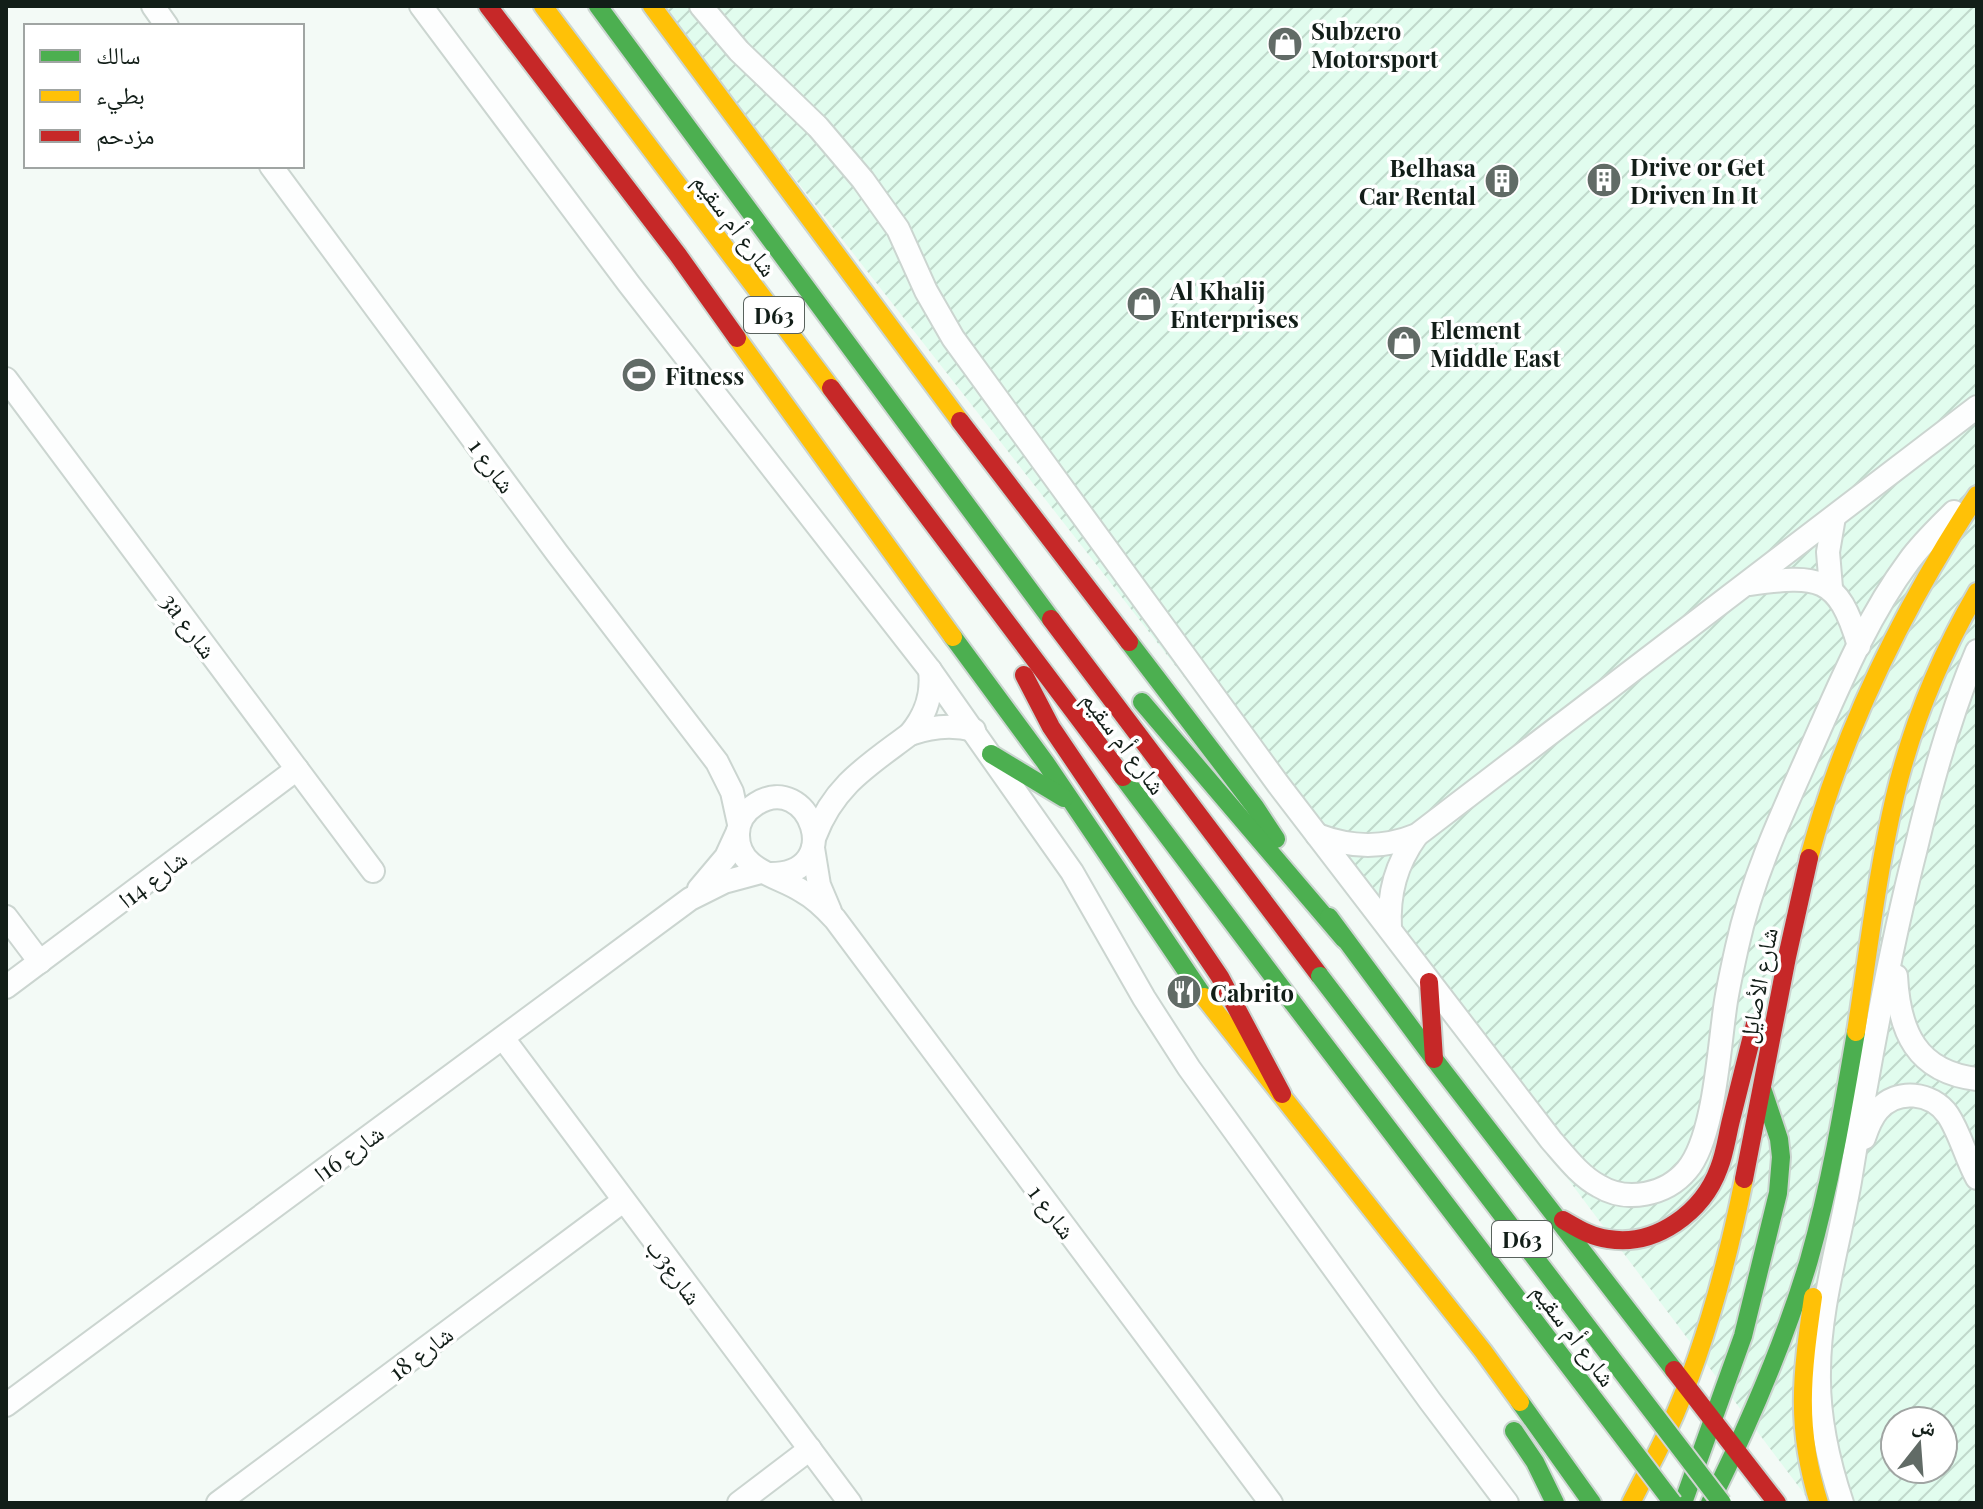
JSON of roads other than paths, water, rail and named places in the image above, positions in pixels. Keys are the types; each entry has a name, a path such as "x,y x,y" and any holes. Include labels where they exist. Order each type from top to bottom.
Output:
{"main road":[{"path":"488,6 678,255 1072,802 1209,1005 1483,1351 1592,1503"},
{"name":"شارع أم سقيم","path":"543,6 1006,625 1673,1503"},
{"name":"شارع أم سقيم","path":"598,6 1033,595 1722,1503"},
{"path":"652,6 895,337 1255,807 1344,939 1434,1059 1777,1503"},
{"name":"شارع الأصايل","path":"1631,1503 1666,1436 1713,1309 1732,1237 1793,924 1818,825 1858,712 1886,649 1918,588 1977,495"},
{"path":"1710,1503 1737,1450 1788,1322 1819,1222 1895,797 1930,687 1953,634 1977,592"},
{"path":"1033,595 1103,655"},
{"path":"1006,625 1020,667 1045,718 1220,977 1282,1094"},
{"path":"1132,690 1344,939"},
{"path":"991,754 1072,802"},
{"path":"1556,1215 1590,1235 1636,1240 1673,1227 1702,1202 1719,1168 1757,1017 1793,924"},
{"path":"1429,982 1434,1059"},
{"path":"1683,1503 1755,1294 1778,1193 1779,1139 1762,1088"},
{"path":"1819,1222 1815,1285 1804,1348 1800,1396 1802,1444 1819,1503"},
{"path":"1483,1351 1485,1371 1497,1401"},
{"path":"1667,1503 1686,1423 1687,1385"},
{"path":"1507,1419 1535,1462 1555,1503"}],"street":[{"path":"153,6 166,24"},
{"path":"421,6 629,284 974,730 1072,872 1144,998 1189,1068 1507,1503"},
{"path":"701,6 739,51 818,127 863,180 898,229 926,291 953,338 1317,835 1551,1140 1598,1186 1613,1192 1644,1194 1673,1183 1685,1173 1701,1146 1737,945 1759,872 1794,787 1859,646 1911,558 1977,488"},
{"name":"شارع 1","path":"272,168 557,553 717,762 732,792 739,827"},
{"name":"3a شارع","path":"6,379 373,871"},
{"path":"1317,835 1360,846 1389,844 1417,835 1977,407"},
{"path":"1834,517 1828,552 1831,588 1845,605 1859,646"},
{"path":"1748,584 1792,579 1831,588"},
{"path":"1842,1503 1825,1441 1819,1372 1823,1324 1894,942 1934,771 1977,651"},
{"path":"850,780 818,792 752,806 739,827 738,843 750,865 766,873 792,871 801,866 825,811 850,780 919,724 929,700 930,670"},
{"path":"910,734 935,727 974,730"},
{"name":"شارع 1","path":"717,762 743,782 779,798"},
{"name":"شارع 14ا","path":"6,987 297,769"},
{"path":"779,798 797,804 806,812 813,823 814,842"},
{"name":"شارع 16ا","path":"690,899 718,869 739,827"},
{"path":"1390,929 1390,895 1394,879 1417,835"},
{"name":"شارع 1","path":"814,842 819,885 835,919"},
{"name":"شارع 1","path":"766,873 806,893 835,919 1271,1503"},
{"name":"شارع 16ا","path":"6,1405 690,899 724,882 766,873"},
{"path":"6,917 40,962"},
{"path":"1894,942 1897,1004 1904,1030 1911,1042 1941,1068 1977,1079"},
{"name":"شارع3ب","path":"503,1038 850,1503"},
{"path":"1851,1169 1878,1110 1896,1097 1918,1096 1929,1098 1946,1112 1977,1178"},
{"name":"شارع 18","path":"218,1503 623,1201"},
{"path":"739,1503 810,1449"}],"place":[{"name":"Subzero Motorsport","path":"1285,44"},
{"name":"Drive or Get Driven In It","path":"1604,180"},
{"name":"Belhasa Car Rental","path":"1502,181"},
{"name":"Al Khalij Enterprises","path":"1144,304"},
{"name":"Element Middle East","path":"1404,343"},
{"name":"Fitness","path":"639,375"},
{"name":"Cabrito","path":"1184,992"}]}
